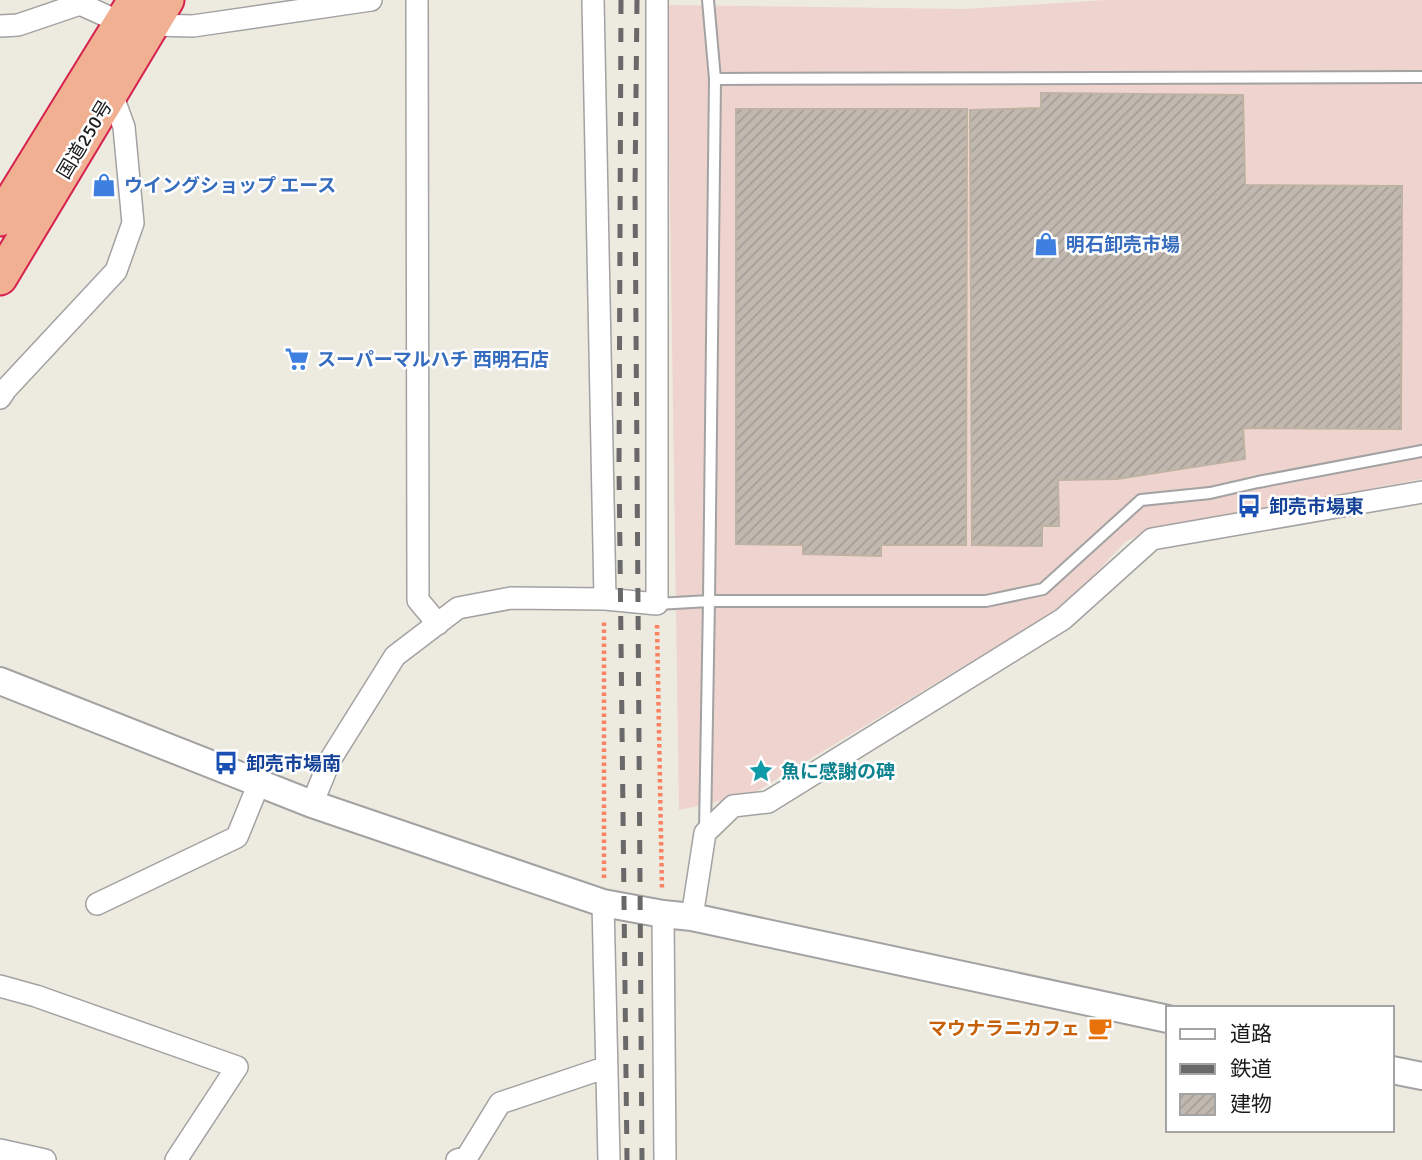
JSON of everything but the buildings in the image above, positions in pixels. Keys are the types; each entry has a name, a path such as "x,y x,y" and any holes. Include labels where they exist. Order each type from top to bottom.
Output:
{"highway":[{"name":"国道250号","path":"0,278 112,94 144,12"},
{"name":"国道250号","path":"0,219 144,12"}],"street":[{"path":"0,26 18,25 80,2 144,12 193,26 371,0"},
{"path":"417,0 418,600 438,624"},
{"path":"593,0 605,599"},
{"path":"312,804 330,760 395,656 458,608 512,598 605,599 657,604 657,0"},
{"path":"0,398 116,271 133,223 124,127 112,94"},
{"path":"692,917 705,833 733,806 768,802 1063,619 1152,539 1422,492"},
{"path":"0,681 312,804 604,902 692,917 1166,1019"},
{"path":"97,904 237,836 259,783"},
{"path":"604,902 609,1160"},
{"path":"663,914 665,1160"},
{"path":"0,986 36,996 237,1067 176,1160"},
{"path":"457,1160 467,1157 500,1103 607,1067"},
{"path":"1394,1069 1422,1076"},
{"path":"0,1150 45,1160"}],"lane":[{"path":"705,833 715,79 708,0"},
{"path":"715,79 1422,77"},
{"path":"657,604 709,601 986,601 1043,589 1141,500 1209,493 1258,481 1422,451"}],"path":[{"path":"604,902 605,599"},
{"path":"657,604 663,914"}],"shaded area":[{"name":"明石卸売市場","path":"1107,0 1422,0 1422,479 1145,532 1125,542 1067,604 752,794 679,810 667,5 964,9"}],"railway":[{"path":"621,0 619,468 627,1160"},
{"path":"637,0 635,189 642,1160"}],"place":[{"name":"ウイングショップ エース","path":"104,185"},
{"name":"明石卸売市場","path":"1046,244"},
{"name":"スーパーマルハチ 西明石店","path":"297,359"},
{"name":"卸売市場東","path":"1249,506"},
{"name":"卸売市場南","path":"226,763"},
{"name":"魚に感謝の碑","path":"761,771"},
{"name":"マウナラニカフェ","path":"1100,1028"}]}
